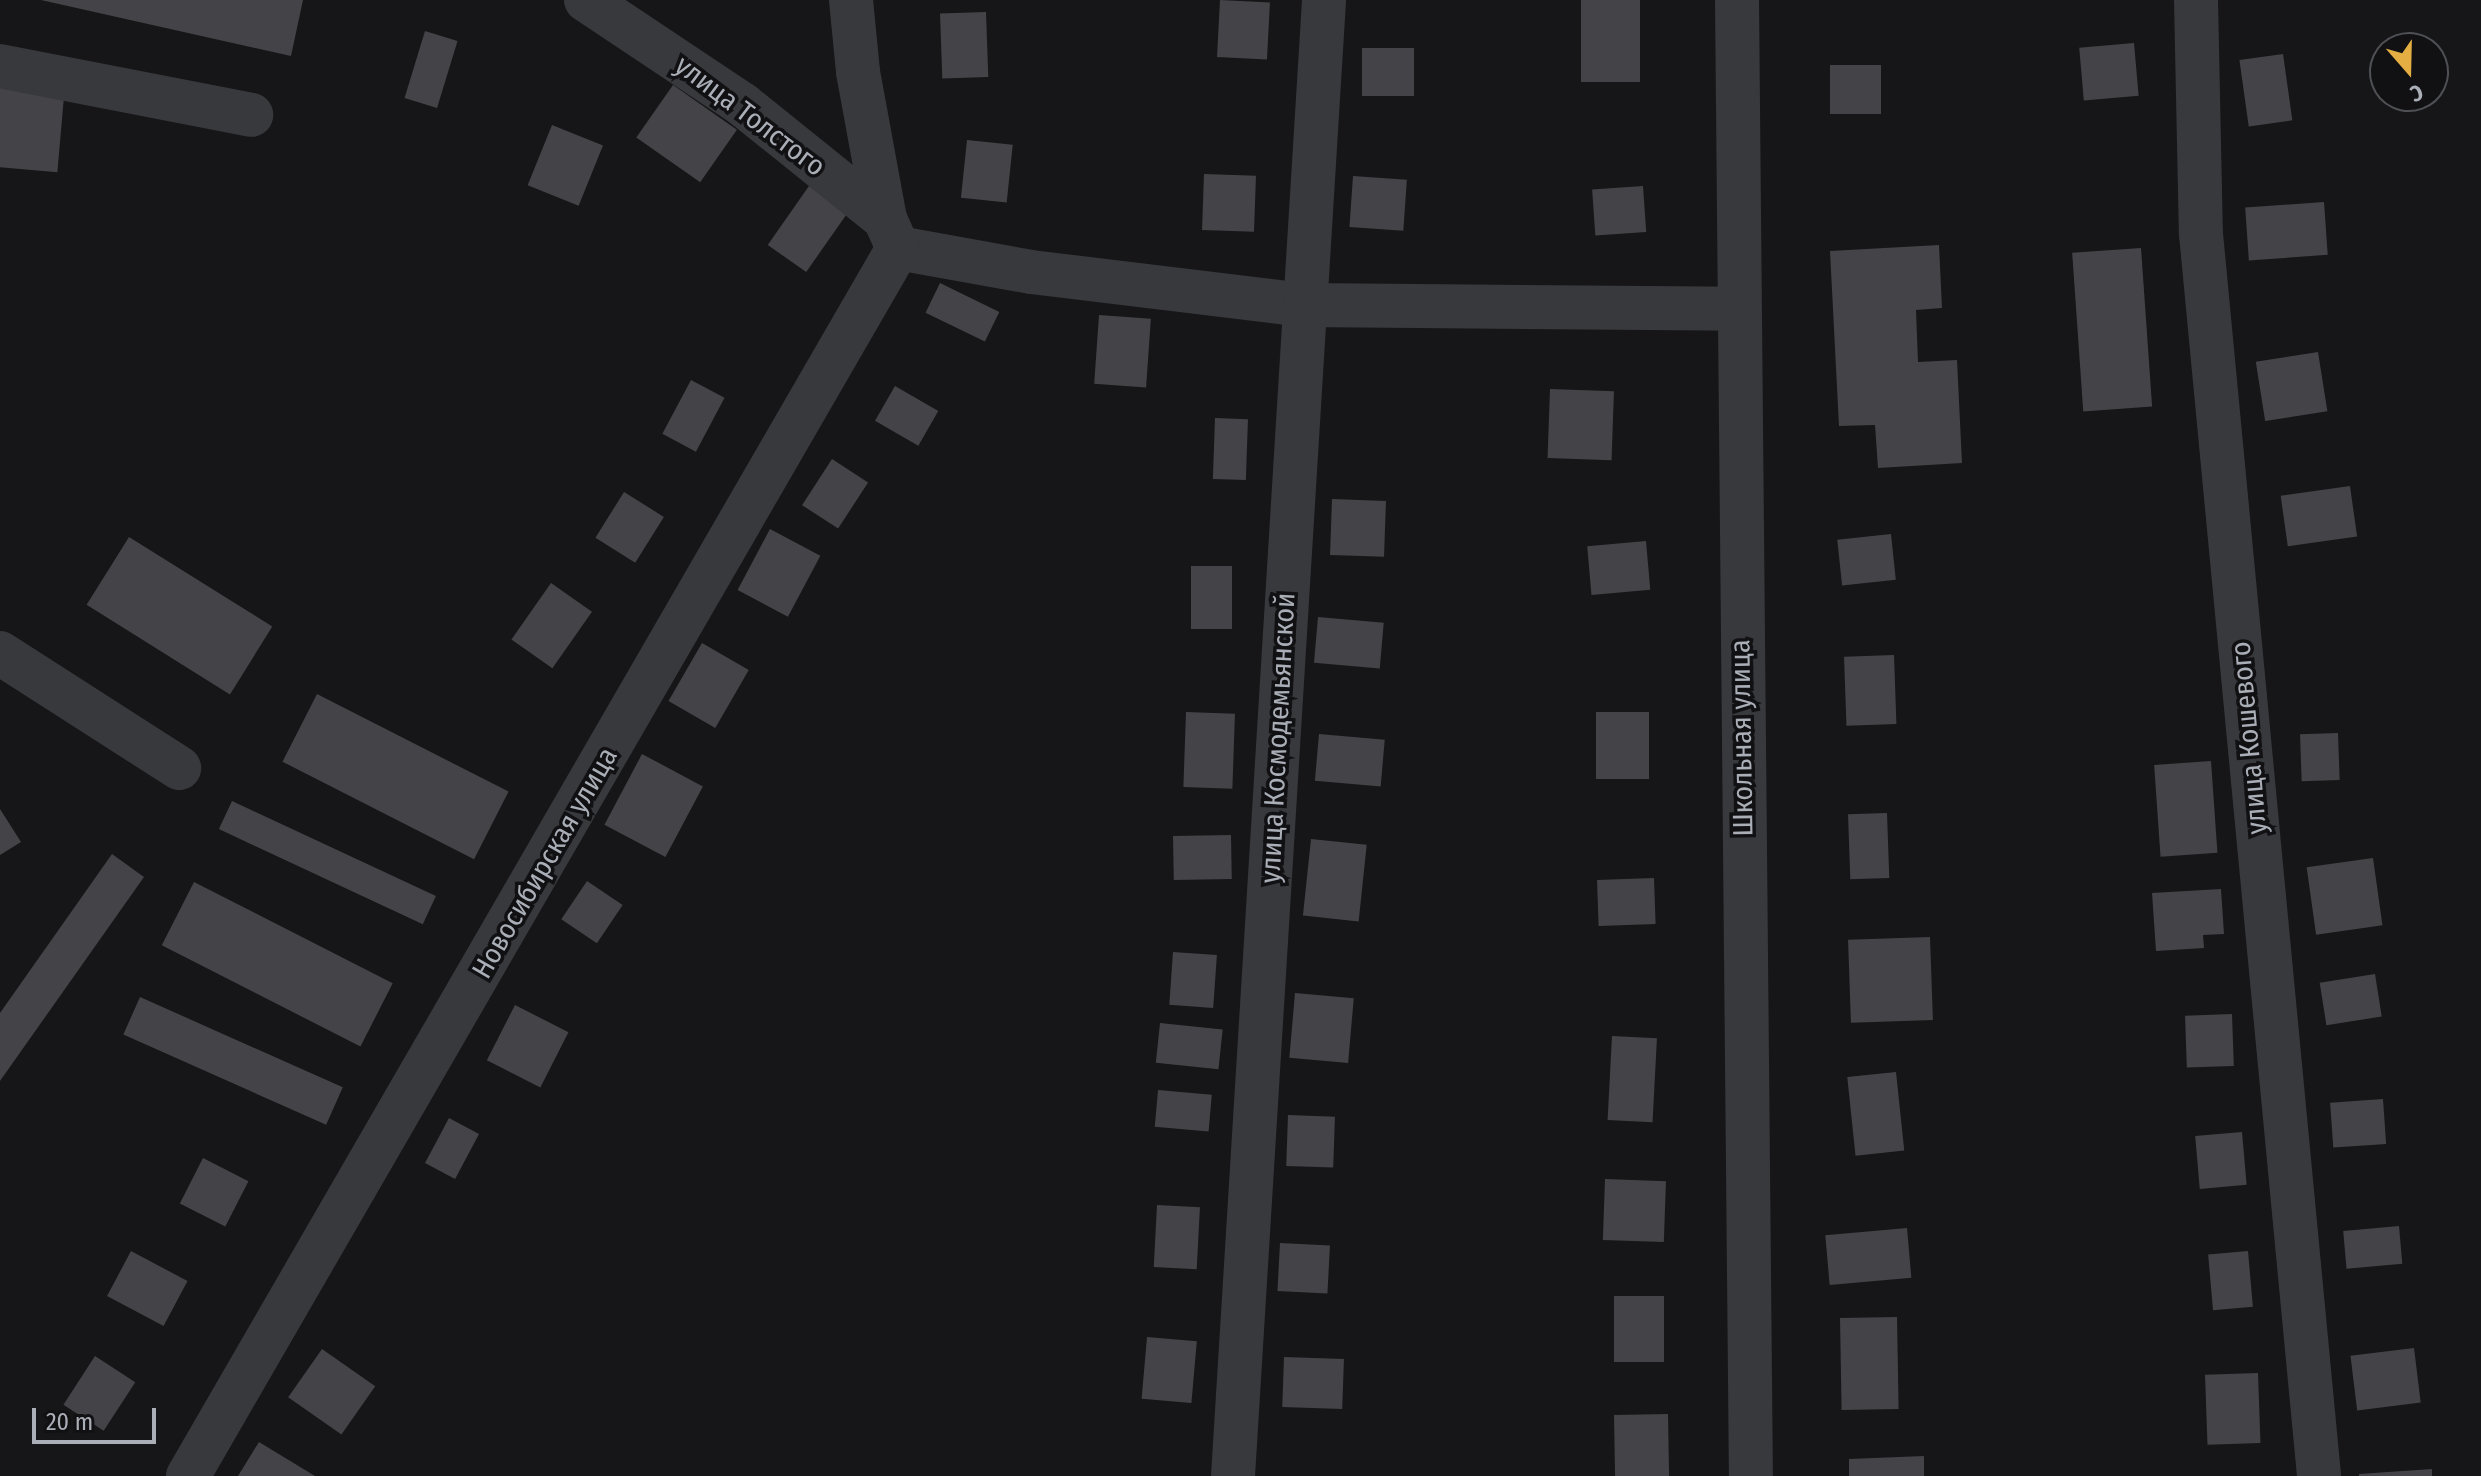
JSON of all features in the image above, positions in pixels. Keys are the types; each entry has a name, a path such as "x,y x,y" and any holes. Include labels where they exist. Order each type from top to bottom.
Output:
{"street":[{"name":"улица Толстого","path":"586,0 742,104 892,233"},
{"path":"851,0 858,72 892,233 1031,272 1304,305 1738,309"},
{"name":"улица Космодемьянской","path":"1233,1476 1324,0"},
{"name":"Школьная улица","path":"1737,0 1751,1476"},
{"name":"улица Кошевого","path":"2196,0 2201,234 2319,1476"},
{"path":"0,66 251,115"},
{"name":"Новосибирская улица","path":"188,1476 892,233"},
{"path":"0,653 179,768"}],"building":[{"path":"41,0 303,0 291,56"},
{"path":"1220,0 1270,3 1267,60 1217,57"},
{"path":"1581,0 1640,0 1640,82 1581,82"},
{"path":"986,12 988,77 942,79 940,14"},
{"path":"425,31 458,41 437,108 405,98"},
{"path":"2134,43 2139,96 2084,101 2079,48"},
{"path":"1362,48 1414,48 1414,96 1362,96"},
{"path":"2283,54 2292,120 2249,126 2239,60"},
{"path":"1830,65 1881,65 1881,114 1830,114"},
{"path":"0,82 65,88 57,172 0,167"},
{"path":"673,85 737,130 700,182 636,137"},
{"path":"552,125 603,146 579,206 528,185"},
{"path":"967,140 1013,145 1007,202 961,198"},
{"path":"1204,174 1256,176 1254,232 1202,230"},
{"path":"1353,176 1407,180 1403,231 1349,227"},
{"path":"809,186 848,213 806,272 768,245"},
{"path":"1643,186 1646,232 1595,235 1592,190"},
{"path":"2324,202 2328,255 2249,260 2245,208"},
{"path":"1939,245 1942,308 1916,310 1918,362 1957,360 1962,463 1878,468 1875,425 1839,426 1830,251"},
{"path":"2141,248 2152,407 2083,411 2072,253"},
{"path":"940,283 999,312 985,342 926,313"},
{"path":"1099,315 1151,319 1146,387 1094,384"},
{"path":"2318,352 2327,411 2265,421 2256,362"},
{"path":"691,380 725,398 696,452 662,434"},
{"path":"895,386 938,411 918,446 875,421"},
{"path":"1550,389 1614,391 1612,460 1548,458"},
{"path":"1215,418 1248,419 1246,480 1213,479"},
{"path":"832,459 868,482 838,529 802,505"},
{"path":"2350,486 2357,537 2288,546 2281,496"},
{"path":"624,492 664,517 635,563 595,538"},
{"path":"1332,499 1386,501 1384,557 1330,555"},
{"path":"770,529 820,556 788,617 738,590"},
{"path":"1891,534 1896,580 1842,585 1837,540"},
{"path":"129,537 272,627 230,694 87,605"},
{"path":"1646,541 1650,590 1591,595 1587,546"},
{"path":"1191,566 1232,566 1232,629 1191,629"},
{"path":"551,583 592,612 552,668 511,640"},
{"path":"1318,617 1384,623 1380,669 1314,663"},
{"path":"702,643 749,670 715,728 668,701"},
{"path":"1894,655 1896,724 1846,726 1844,657"},
{"path":"317,694 509,792 474,859 282,762"},
{"path":"1186,712 1235,714 1232,789 1183,787"},
{"path":"1596,712 1649,712 1649,779 1596,779"},
{"path":"2338,733 2340,780 2302,781 2300,734"},
{"path":"1319,734 1385,740 1381,787 1315,781"},
{"path":"642,754 703,786 665,857 604,825"},
{"path":"2211,761 2217,853 2161,857 2154,765"},
{"path":"232,801 436,896 423,924 219,829"},
{"path":"0,809 21,842 0,855"},
{"path":"1887,813 1889,878 1850,879 1848,814"},
{"path":"1231,835 1232,879 1174,880 1173,836"},
{"path":"1311,839 1367,845 1359,921 1303,916"},
{"path":"112,854 144,877 0,1081 0,1013"},
{"path":"2373,858 2382,925 2316,935 2307,867"},
{"path":"1654,878 1656,924 1599,926 1597,880"},
{"path":"587,881 623,905 597,943 561,919"},
{"path":"194,882 393,983 360,1047 162,945"},
{"path":"2221,889 2224,934 2203,935 2204,948 2156,951 2152,893"},
{"path":"1930,937 1933,1020 1851,1023 1848,940"},
{"path":"1173,952 1217,955 1213,1008 1169,1005"},
{"path":"2375,974 2382,1016 2326,1025 2320,983"},
{"path":"1295,993 1354,998 1348,1063 1289,1058"},
{"path":"140,997 343,1087 326,1125 123,1034"},
{"path":"515,1005 568,1032 540,1087 487,1060"},
{"path":"2232,1014 2234,1066 2187,1068 2185,1016"},
{"path":"1160,1023 1223,1030 1218,1069 1156,1063"},
{"path":"1612,1036 1657,1038 1653,1122 1608,1120"},
{"path":"1896,1072 1904,1151 1856,1156 1847,1077"},
{"path":"1158,1090 1212,1095 1209,1132 1155,1127"},
{"path":"2383,1099 2386,1144 2333,1148 2330,1103"},
{"path":"1288,1115 1335,1117 1333,1168 1286,1166"},
{"path":"449,1118 479,1134 455,1179 425,1163"},
{"path":"2242,1132 2247,1185 2200,1189 2195,1136"},
{"path":"203,1158 248,1181 225,1227 180,1203"},
{"path":"1605,1179 1666,1181 1664,1242 1603,1240"},
{"path":"1157,1205 1200,1207 1197,1269 1154,1267"},
{"path":"2399,1226 2402,1264 2347,1269 2343,1231"},
{"path":"1907,1228 1911,1278 1830,1285 1825,1235"},
{"path":"1280,1243 1330,1246 1327,1294 1277,1291"},
{"path":"131,1251 188,1281 164,1326 107,1296"},
{"path":"2248,1251 2253,1307 2213,1310 2208,1254"},
{"path":"1614,1296 1664,1296 1664,1362 1614,1362"},
{"path":"1897,1317 1899,1409 1842,1410 1840,1318"},
{"path":"1147,1337 1197,1341 1191,1403 1142,1399"},
{"path":"2414,1348 2421,1403 2357,1410 2350,1356"},
{"path":"322,1349 375,1386 341,1435 288,1397"},
{"path":"95,1356 135,1382 104,1431 63,1405"},
{"path":"1284,1357 1344,1359 1342,1409 1282,1407"},
{"path":"2258,1373 2260,1443 2207,1445 2205,1375"},
{"path":"1668,1414 1669,1476 1615,1476 1614,1415"},
{"path":"259,1442 315,1476 238,1476"},
{"path":"1924,1456 1924,1476 1849,1476 1849,1459"},
{"path":"2432,1469 2432,1476 2359,1476 2359,1474"}]}
